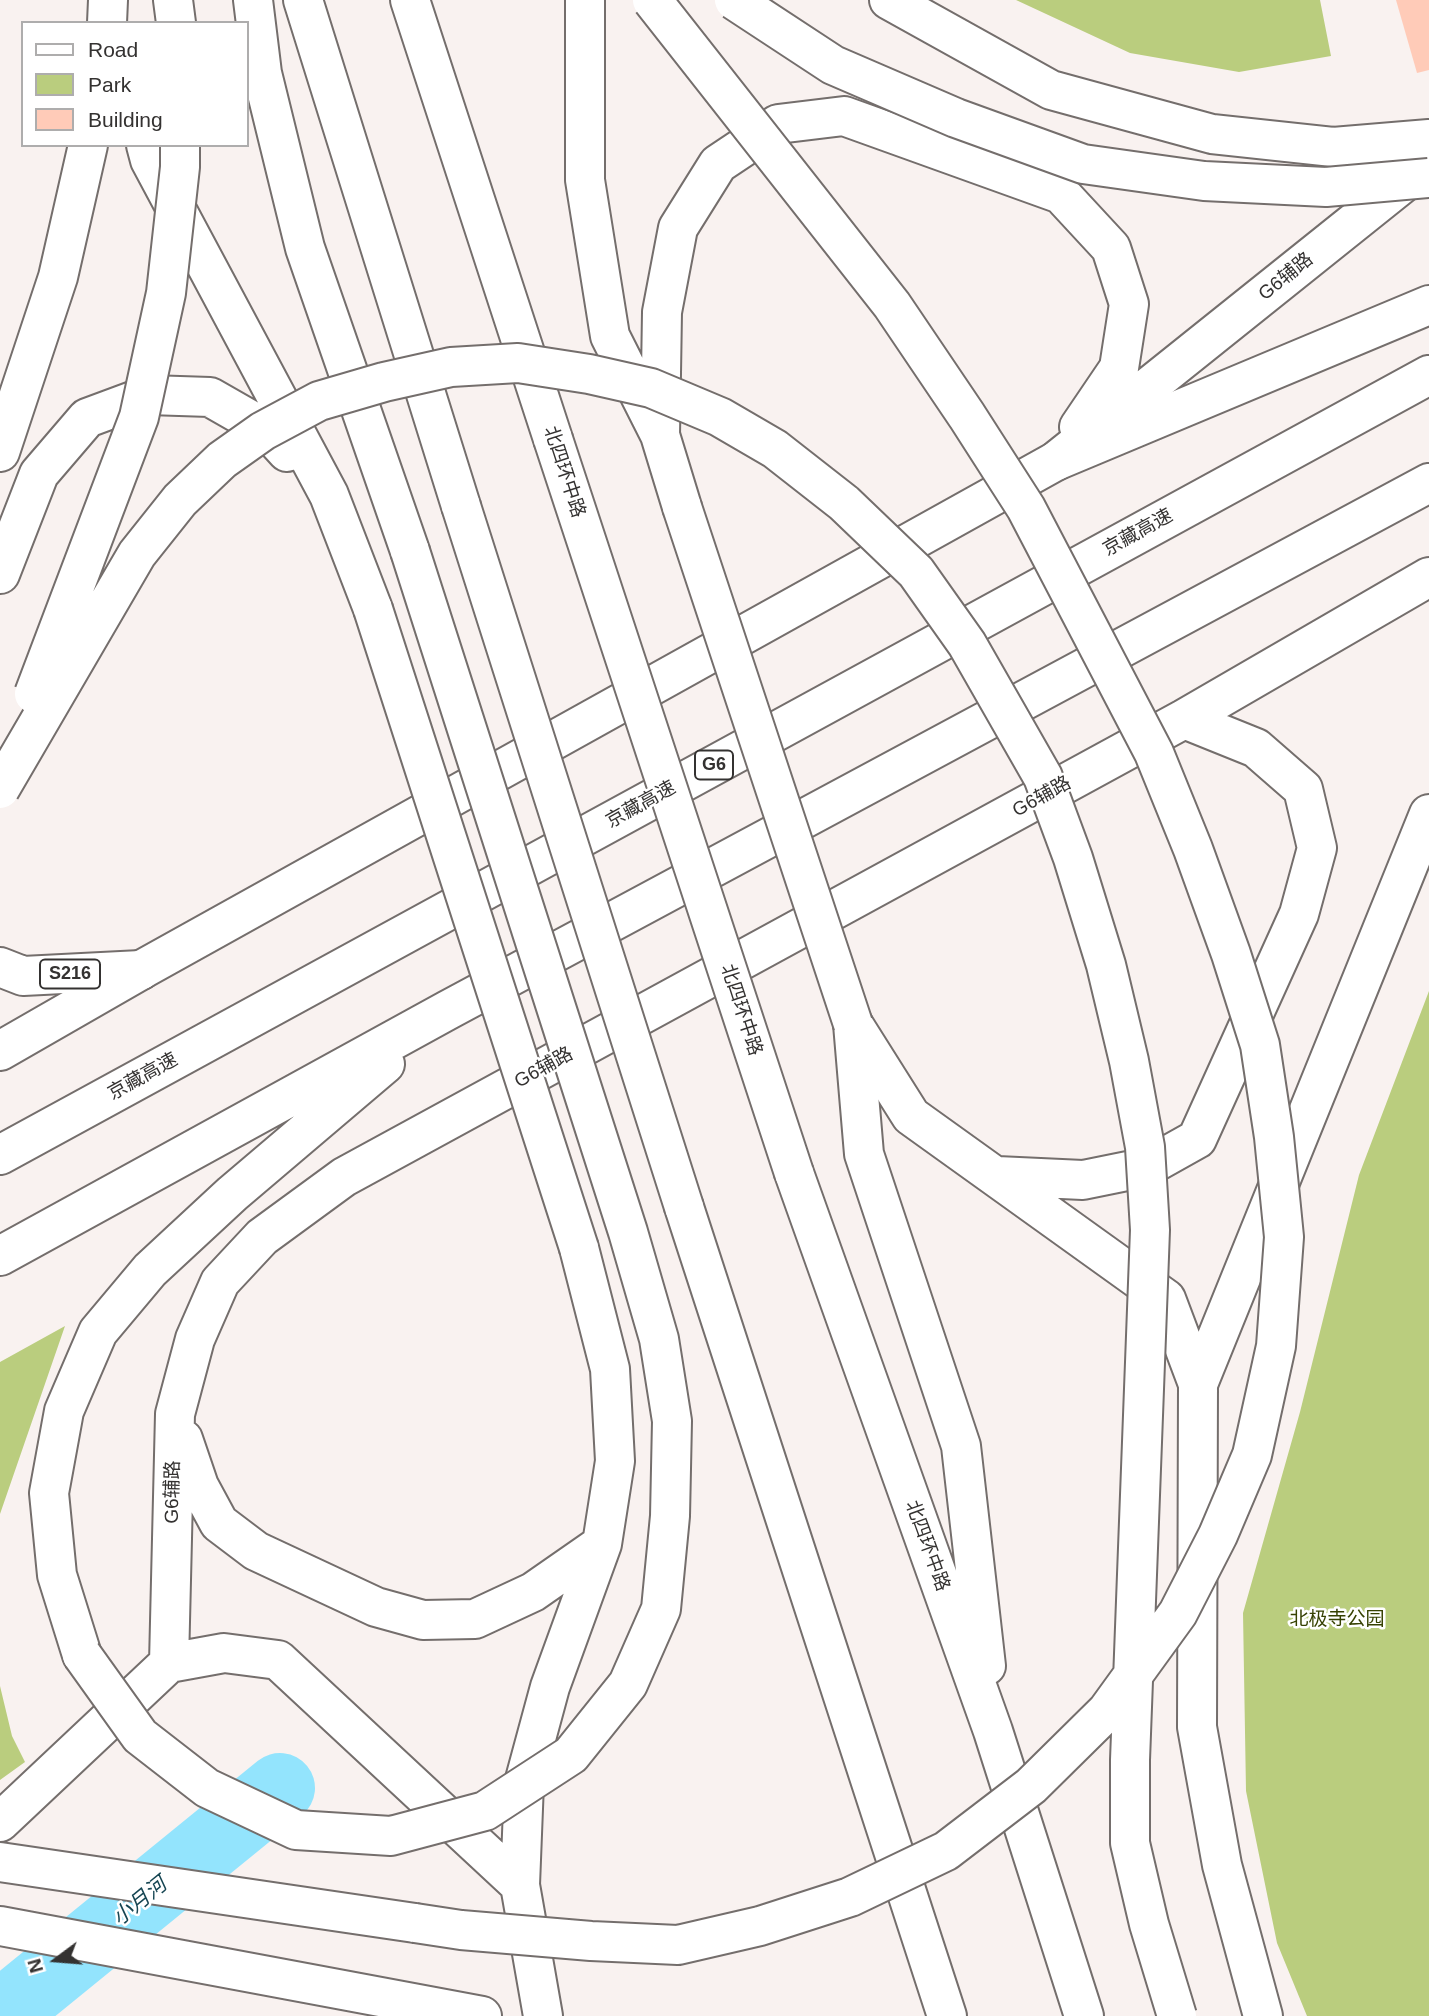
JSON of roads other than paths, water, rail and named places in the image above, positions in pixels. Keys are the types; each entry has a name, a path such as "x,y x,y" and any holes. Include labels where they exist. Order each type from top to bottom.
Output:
{"main road":[{"path":"173,0 176,21"},
{"path":"253,0 262,73 305,248 410,551 628,1232 659,1339 672,1421 670,1516 661,1609 628,1684 571,1755 485,1811 391,1836 296,1830 207,1788 140,1736 82,1655 57,1576 49,1493 64,1412 98,1332 150,1270 222,1204 448,1010"},
{"path":"303,0 684,1207 947,2016"},
{"name":"北四环中路","path":"410,0 794,1173 993,1731 1084,2016"},
{"path":"585,0 585,180 610,336 660,435 853,1024 864,1154 961,1446 993,1731"},
{"path":"0,1862 461,1930 678,1945 760,1926 850,1897 946,1851 1031,1786 1107,1711 1178,1613 1217,1535 1252,1455 1276,1346 1281,1278 1283,1237 1274,1137 1260,1045 1208,888 1154,753 1026,508 967,416 892,305 652,0"},
{"path":"734,0 833,65 956,118 1083,164 1204,181 1326,187 1429,178"},
{"path":"889,0 1051,90 1212,134 1333,147 1429,139"},
{"path":"660,435 663,312 678,228 718,164 778,124 844,116 1060,194 1111,248 1129,304 1119,368 1056,461"},
{"path":"0,452 58,277 88,147"},
{"path":"147,147 150,160 329,495 373,609 579,1248 610,1369 615,1461 601,1544 550,1687 524,1783 520,1885 543,2016"},
{"path":"0,788 138,416 166,293 180,147"},
{"name":"G6辅路","path":"0,967 23,976 141,970 1056,461 1429,162"},
{"path":"1056,461 1429,304"},
{"path":"0,788 137,554 180,500 222,460 263,431 320,401 384,382 451,367 519,363 589,374 650,388 720,416 775,449 844,503 916,572 967,644 1043,777 1073,858 1106,965 1129,1061 1145,1147 1150,1230 1131,1732 1130,1843 1149,1924 1177,2016"},
{"name":"京藏高速","path":"0,1155 1429,375"},
{"path":"0,574 39,474 87,418 149,395 210,397 266,429 329,495"},
{"path":"0,1256 448,1010 1429,484"},
{"name":"G6辅路","path":"169,1663 175,1413 195,1339 220,1282 262,1237 344,1177 1184,719 1429,577"},
{"path":"997,1176 1083,1180 1147,1167 1196,1139 1299,914 1317,848 1303,789 1256,748 1184,719"},
{"path":"1198,1384 1429,814"},
{"path":"0,1051 141,970"},
{"path":"853,1024 911,1116 1166,1299 1198,1384 1197,1727 1222,1866 1263,2016"},
{"path":"175,1413 199,1486 219,1523 256,1551 376,1607 423,1620 475,1619 533,1592 601,1544"},
{"path":"0,1822 169,1663 224,1654 278,1660 520,1885"},
{"path":"0,1926 482,2016"}],"waterway":[{"name":"小月河","path":"0,2016 280,1788"}],"park label":[{"name":"北极寺公园","path":"1337,1620"}]}
